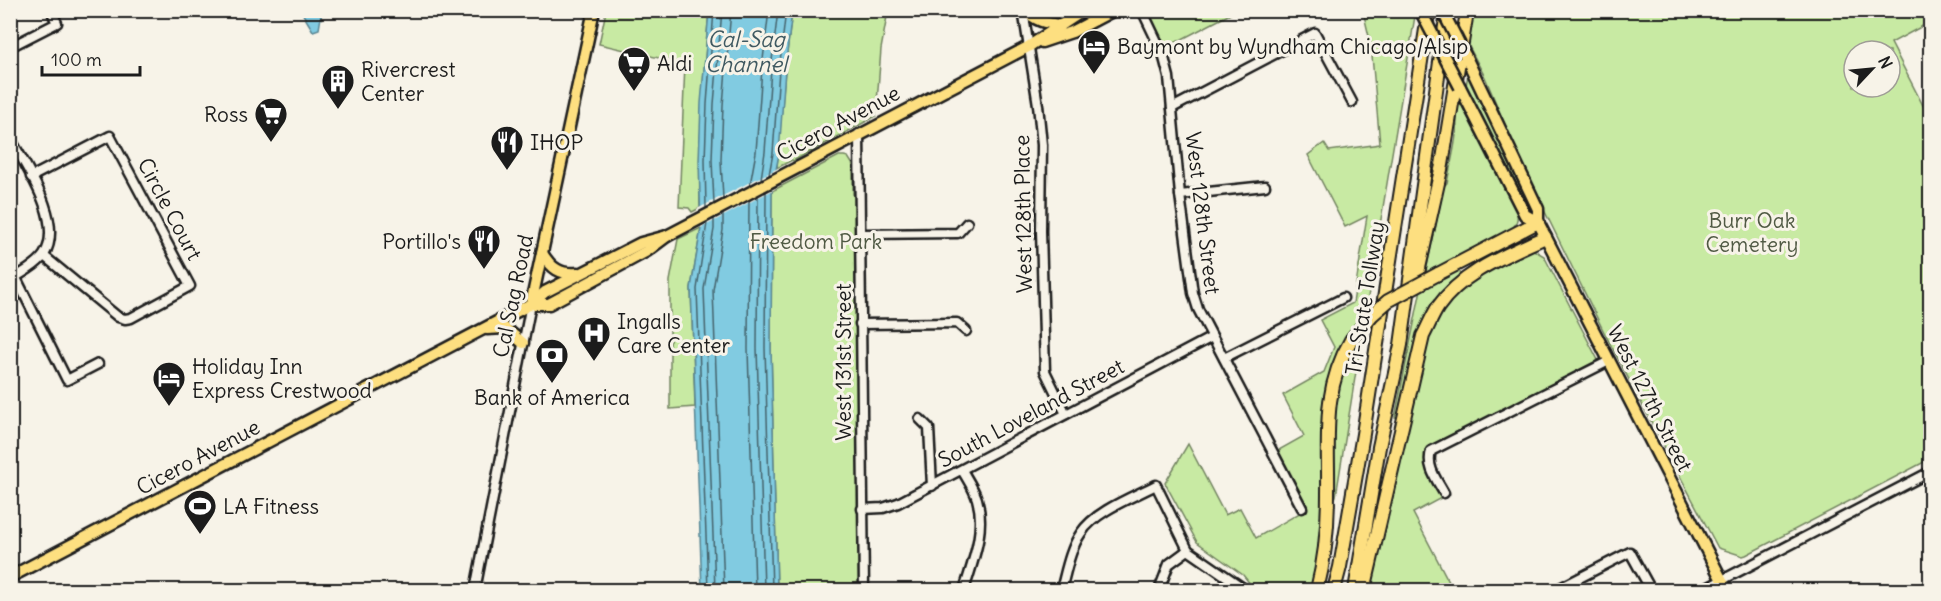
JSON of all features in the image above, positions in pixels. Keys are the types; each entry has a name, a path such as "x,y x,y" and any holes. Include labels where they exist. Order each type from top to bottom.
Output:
{"highway":[{"name":"Tri-State Tollway","path":"1334,591 1363,434 1429,10"},
{"name":"Tri-State Tollway","path":"1355,591 1379,447 1401,345 1447,10"},
{"path":"1401,345 1442,165 1469,10"},
{"path":"1317,591 1327,530 1328,407 1340,359 1351,340 1372,315 1388,301 1538,222"},
{"path":"1362,591 1424,336 1437,308 1454,288 1491,262 1545,237"}],"main road":[{"name":"Cal Sag Road","path":"531,304 594,10"},
{"path":"1024,10 1031,17 1044,23 1060,25"},
{"name":"Cicero Avenue","path":"531,304 549,304 647,251 667,236 1028,47 1084,10"},
{"name":"Cicero Avenue","path":"1028,47 1072,32 1114,10"},
{"name":"West 127th Street","path":"1420,10 1525,215 1538,222"},
{"name":"West 127th Street","path":"1442,10 1538,209 1538,222 1545,237 1725,586"},
{"name":"Cicero Avenue","path":"11,579 531,304 545,292 592,267 641,243 667,236"},
{"path":"542,253 548,263 562,273 576,273 592,267"},
{"path":"484,329 505,328 523,343"}],"street":[{"path":"10,47 57,23 51,10"},
{"name":"West 128th Place","path":"1024,10 1042,145 1045,371 1066,414"},
{"name":"West 128th Street","path":"1142,11 1163,54 1169,77 1180,195 1193,293 1198,309 1302,508"},
{"path":"1172,108 1316,33 1352,102"},
{"name":"West 131st Street","path":"859,134 864,591"},
{"name":"Circle Court","path":"31,177 111,136 190,286 131,318 125,319 118,317 44,256"},
{"path":"10,138 45,204 50,235 44,256 13,279 68,380 98,364"},
{"path":"1180,195 1265,186"},
{"path":"861,234 958,233 966,223"},
{"path":"1224,358 1343,298"},
{"name":"Cal Sag Road","path":"475,591 531,304"},
{"path":"860,324 957,323 966,331"},
{"name":"South Loveland Street","path":"862,509 883,508 898,503 1212,337"},
{"path":"1444,494 1432,471 1429,459 1431,451 1609,361"},
{"path":"920,419 929,428 932,486"},
{"path":"962,470 976,498 981,520 979,539 964,591"},
{"path":"1703,591 1725,586 1930,472"},
{"path":"1061,591 1074,545 1081,531 1095,518 1156,485 1188,550 1246,591"},
{"path":"1159,591 1169,564 1188,550"},
{"path":"1556,591 1630,552 1651,591"}],"green space":[{"path":"606,11 709,11 702,109 700,208 692,212 689,208 679,207 685,64 599,44"},
{"path":"792,11 888,11 881,49 876,116 777,168 785,70"},
{"path":"1147,11 1236,11 1165,48"},
{"path":"1363,11 1412,11 1415,16 1365,315 1336,358 1322,408 1323,517 1313,590 1255,590 1243,575 1197,542 1165,483 1188,444 1225,515 1240,508 1256,538 1305,510 1277,451 1304,436 1283,395 1324,372 1334,347 1320,320 1353,303 1367,216 1345,227 1308,155 1324,143 1329,151 1380,144 1371,45"},
{"name":"Burr Oak Cemetery","path":"1474,11 1930,11 1930,22 1898,39 1842,39 1842,99 1902,99 1902,64 1930,119 1930,459 1746,555 1718,548 1605,334 1521,163 1485,77 1465,39"},
{"path":"1468,74 1535,212 1532,214 1466,86"},
{"path":"1456,95 1515,206 1517,220 1510,231 1425,276 1454,149 1457,123"},
{"name":"Freedom Park","path":"839,156 848,157 853,165 853,194 860,195 857,298 859,590 777,590 771,348 772,191"},
{"path":"701,228 691,288 695,407 670,409 670,281 678,239"},
{"path":"1532,249 1544,256 1598,360 1425,451 1425,462 1443,497 1413,513 1450,584 1437,590 1370,590 1414,391 1426,342 1435,320 1445,305 1480,272"},
{"path":"1457,270 1460,274 1445,290 1424,324 1412,359 1398,418 1395,417 1421,289"},
{"path":"1362,334 1336,496 1332,504 1334,397 1348,357"}],"water":[{"path":"301,11 322,11 319,29 313,31"},
{"name":"Cal-Sag Channel","path":"709,11 792,11 779,154 772,191 771,348 777,590 702,590 691,288 701,228 699,161 701,103"}],"pier":[{"path":"780,167 775,189 701,228 697,209"}],"place":[{"name":"Baymont by Wyndham Chicago/Alsip","path":"1094,75"},
{"name":"Aldi","path":"634,92"},
{"name":"Rivercrest Center","path":"338,110"},
{"name":"Ross","path":"271,143"},
{"name":"IHOP","path":"507,171"},
{"name":"Portillo's","path":"484,270"},
{"name":"Ingalls Care Center","path":"594,362"},
{"name":"Bank of America","path":"552,384"},
{"name":"Holiday Inn Express Crestwood","path":"169,407"},
{"name":"LA Fitness","path":"200,535"}]}
